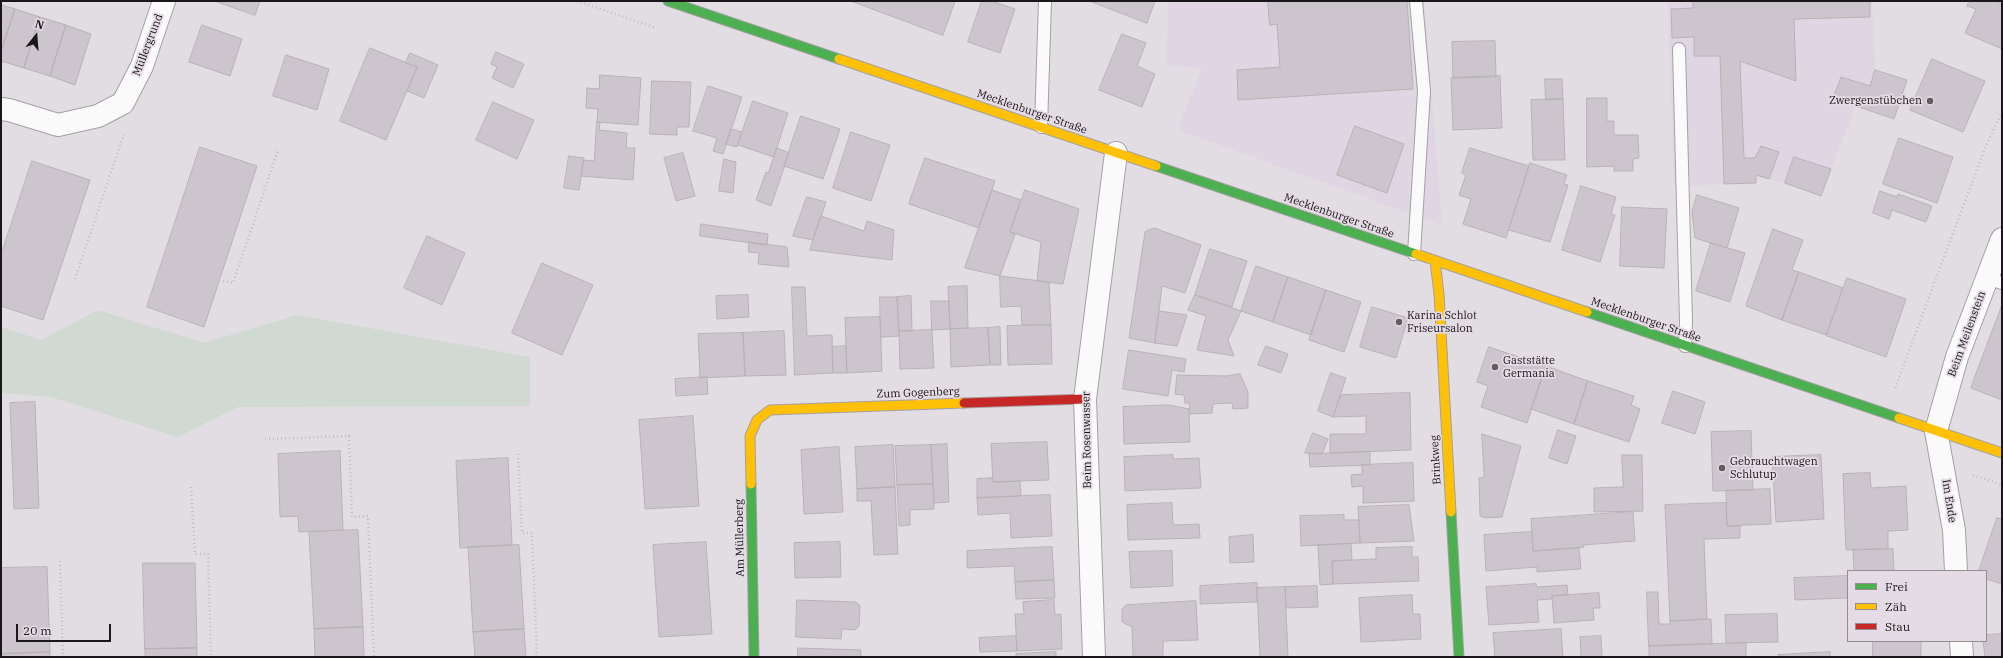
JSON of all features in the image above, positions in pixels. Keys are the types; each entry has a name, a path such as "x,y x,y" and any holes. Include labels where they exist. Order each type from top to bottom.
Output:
{"street":[{"name":"Müllergrund","path":"1,109 58,125 98,116 123,103 142,66 164,1"},
{"name":"Mecklenburger Straße","path":"668,1 2002,453"},
{"name":"Beim Rosenwasser","path":"1094,657 1085,399 1116,153"},
{"name":"Beim Meilenstein","path":"1936,431 1957,358 1995,280 2002,239"},
{"name":"Brinkweg","path":"1435,261 1440,302 1459,657"},
{"name":"Zum Gogenberg","path":"756,420 770,410 1085,399"},
{"name":"Am Müllerberg","path":"754,657 750,436 756,420"},
{"name":"Im Ende","path":"1936,431 1954,530 1956,570"},
{"path":"1961,642 1962,657"}],"lane":[{"path":"1041,127 1045,1"},
{"path":"1414,254 1424,91 1416,1"},
{"path":"1679,49 1686,321 1685,346"}],"path":[{"path":"75,279 127,124 119,105"},
{"path":"1885,414 1985,148 2002,112"},
{"path":"219,280 233,283 278,150"},
{"path":"265,439 349,436 352,517 368,516 374,657"},
{"path":"518,454 522,533 532,533 537,657"},
{"path":"191,487 195,554 208,554 211,657"},
{"path":"60,560 62,657"}],"shaded area":[{"path":"1168,1 1424,1 1442,225 1178,130 1202,68 1167,65"},
{"path":"1668,1 1872,1 1875,70 1870,86 1841,77 1833,98 1855,107 1821,196 1756,175 1756,183 1674,186"},
{"path":"98,310 204,343 297,315 530,357 530,406 238,407 178,437 51,397 1,393 1,327 41,340"}],"building":[{"path":"215,1 260,1 255,15"},
{"path":"851,1 955,1 943,35"},
{"path":"982,1 991,1 1015,9 1000,53 968,42"},
{"path":"1090,1 1155,1 1147,23"},
{"path":"1268,1 1407,1 1413,89 1238,100 1237,70 1280,67 1277,24 1270,25"},
{"path":"1693,1 1870,1 1870,17 1794,19 1796,81 1740,61 1744,158 1755,158 1761,146 1779,152 1769,179 1756,175 1756,183 1724,184 1720,56 1694,56 1694,37 1672,38 1671,9 1693,8"},
{"path":"1970,1 1995,1 2002,4 2002,49 1965,33 1976,9 1967,6"},
{"path":"1,5 15,9 1,52"},
{"path":"15,9 40,17 24,68 1,61 1,52"},
{"path":"40,17 66,25 50,76 24,68"},
{"path":"66,25 91,34 75,85 50,76"},
{"path":"202,25 242,39 230,76 189,62"},
{"path":"1122,34 1146,43 1137,66 1155,74 1142,107 1099,90"},
{"path":"1495,41 1496,77 1453,78 1452,42"},
{"path":"370,48 417,67 386,140 340,121"},
{"path":"496,52 524,64 513,88 492,78 497,67 491,64"},
{"path":"410,53 438,65 424,98 407,91 417,67 406,63"},
{"path":"286,55 329,69 317,110 273,96"},
{"path":"1932,59 1985,81 1963,132 1910,110"},
{"path":"1875,70 1907,80 1894,119 1833,98 1841,77 1870,86"},
{"path":"600,75 641,78 638,125 597,122 598,109 586,108 587,88 599,89"},
{"path":"1500,76 1502,128 1453,130 1451,78"},
{"path":"1545,79 1562,79 1563,99 1546,100"},
{"path":"652,81 691,82 689,127 677,127 677,135 650,134"},
{"path":"708,86 742,97 723,154 713,151 717,138 693,131"},
{"path":"1587,98 1607,98 1607,121 1614,121 1614,135 1638,135 1639,158 1633,159 1633,171 1614,171 1614,166 1587,167"},
{"path":"1563,99 1565,160 1533,160 1531,100"},
{"path":"753,101 788,113 774,157 738,145"},
{"path":"493,102 534,120 517,159 476,140"},
{"path":"801,116 840,129 823,179 784,166"},
{"path":"597,122 600,123 599,130 627,133 626,148 635,148 633,180 581,176 583,160 594,161"},
{"path":"1355,126 1404,144 1387,193 1337,175"},
{"path":"731,129 742,132 737,147 726,144"},
{"path":"851,132 890,145 871,201 833,188"},
{"path":"1899,138 1953,157 1937,203 1883,184"},
{"path":"200,147 257,166 204,327 147,307"},
{"path":"777,148 789,153 771,206 756,200 766,172 768,173"},
{"path":"1470,148 1529,166 1506,238 1463,224 1471,199 1459,195 1466,175 1462,173"},
{"path":"683,153 695,196 676,201 664,158"},
{"path":"569,156 584,158 579,190 564,188"},
{"path":"1794,157 1831,169 1821,196 1785,183"},
{"path":"925,158 995,181 979,228 909,204"},
{"path":"724,159 736,162 733,193 719,191"},
{"path":"32,161 90,180 43,320 1,306 1,255"},
{"path":"1530,163 1567,175 1564,184 1568,185 1550,242 1509,230"},
{"path":"1581,186 1616,197 1611,214 1615,215 1600,262 1562,250"},
{"path":"992,190 1021,200 1010,232 1015,234 1000,276 965,268"},
{"path":"1025,190 1079,209 1063,284 1037,281 1041,242 1010,232"},
{"path":"1880,191 1897,197 1898,194 1932,206 1926,222 1892,210 1889,219 1873,213"},
{"path":"1697,195 1739,208 1727,248 1695,238 1692,212"},
{"path":"807,197 826,202 813,240 793,236"},
{"path":"1622,207 1667,209 1664,268 1620,266"},
{"path":"821,216 864,231 867,221 894,230 892,260 810,250"},
{"path":"701,224 768,234 767,245 700,236"},
{"path":"1154,228 1201,245 1185,293 1162,286 1155,343 1129,338 1145,232"},
{"path":"1773,229 1803,240 1792,270 1799,272 1782,320 1746,306"},
{"path":"427,236 465,253 442,305 404,288"},
{"path":"749,242 787,247 789,267 758,264 759,253 749,252"},
{"path":"1711,243 1745,253 1730,302 1696,291"},
{"path":"1210,249 1247,261 1232,307 1195,295"},
{"path":"542,263 593,285 562,355 512,333"},
{"path":"1256,266 1288,277 1273,322 1241,311"},
{"path":"1799,272 1843,288 1826,335 1782,320"},
{"path":"1000,276 1049,282 1051,325 1022,325 1021,306 1001,307"},
{"path":"1288,277 1326,290 1311,335 1273,322"},
{"path":"1847,278 1906,299 1886,357 1827,336"},
{"path":"967,286 968,328 950,329 948,287"},
{"path":"792,287 805,287 807,336 832,335 833,373 795,375"},
{"path":"1326,290 1361,302 1344,352 1309,340"},
{"path":"748,295 749,317 717,319 716,296"},
{"path":"1195,295 1241,311 1228,340 1234,356 1197,350 1206,316 1188,310"},
{"path":"911,296 912,331 899,331 897,297"},
{"path":"880,297 897,297 899,336 881,337"},
{"path":"931,301 949,301 950,329 932,330"},
{"path":"2002,305 2002,400 1971,388"},
{"path":"1372,307 1408,318 1396,358 1360,347"},
{"path":"1159,311 1187,315 1177,346 1155,343"},
{"path":"880,317 882,371 847,373 845,318"},
{"path":"1051,325 1052,364 1008,365 1007,326"},
{"path":"1000,327 1001,365 990,365 988,328"},
{"path":"988,328 990,365 951,367 950,329"},
{"path":"932,330 934,368 900,369 899,331"},
{"path":"784,331 786,375 745,376 743,333"},
{"path":"743,333 745,376 700,378 698,334"},
{"path":"846,346 847,373 833,373 832,347"},
{"path":"1266,346 1288,354 1281,373 1258,365"},
{"path":"1489,347 1546,366 1527,423 1481,407 1488,386 1477,382"},
{"path":"1129,350 1186,359 1184,372 1172,370 1168,396 1123,389"},
{"path":"1546,366 1588,381 1574,424 1531,409"},
{"path":"1331,373 1346,378 1333,417 1318,411"},
{"path":"1240,374 1248,392 1248,408 1233,409 1232,403 1213,404 1212,413 1190,414 1189,403 1185,403 1184,395 1175,394 1177,375 1226,376"},
{"path":"707,377 708,394 676,396 675,379"},
{"path":"1588,381 1634,396 1631,405 1640,409 1629,442 1574,424"},
{"path":"1673,391 1705,402 1695,434 1662,423"},
{"path":"1410,393 1411,450 1330,453 1330,434 1366,434 1366,416 1333,417 1341,395"},
{"path":"35,402 39,508 14,509 10,403"},
{"path":"1169,405 1189,409 1190,442 1124,444 1123,407"},
{"path":"693,416 699,506 645,509 639,420"},
{"path":"1558,430 1576,436 1567,464 1549,458"},
{"path":"1751,431 1753,490 1713,491 1711,432"},
{"path":"1313,433 1328,439 1322,454 1305,453"},
{"path":"1482,434 1521,446 1502,517 1486,518 1480,516 1479,478 1484,477"},
{"path":"1047,442 1049,480 993,482 991,444"},
{"path":"947,444 949,502 934,503 931,445"},
{"path":"893,445 895,487 857,489 855,447"},
{"path":"931,445 933,484 897,485 895,446"},
{"path":"839,447 843,512 804,514 801,450"},
{"path":"340,451 343,530 299,532 298,516 280,517 278,454"},
{"path":"1370,452 1370,465 1310,467 1309,454"},
{"path":"1173,455 1173,459 1199,458 1201,488 1125,491 1124,457"},
{"path":"1622,455 1642,455 1643,511 1594,512 1594,488 1623,487"},
{"path":"1821,455 1824,519 1776,522 1772,457"},
{"path":"508,458 512,545 460,548 456,461"},
{"path":"1413,463 1414,501 1363,503 1363,486 1352,487 1351,475 1362,474 1362,465"},
{"path":"1870,473 1871,488 1906,486 1908,530 1888,531 1888,549 1846,550 1843,474"},
{"path":"992,478 993,482 1020,481 1021,496 977,498 977,479"},
{"path":"933,484 934,509 910,510 910,525 899,526 897,485"},
{"path":"895,487 898,554 874,555 871,501 857,501 857,489"},
{"path":"1770,489 1771,524 1727,526 1726,491"},
{"path":"1050,495 1052,536 1011,538 1010,513 978,515 977,498"},
{"path":"1172,503 1173,525 1199,524 1200,538 1128,540 1127,505"},
{"path":"1726,503 1727,526 1740,526 1740,538 1704,539 1707,619 1670,621 1665,505"},
{"path":"1409,505 1414,541 1360,543 1358,507"},
{"path":"1633,512 1635,541 1533,551 1531,519"},
{"path":"1344,515 1344,520 1359,520 1360,543 1301,546 1300,516"},
{"path":"1997,518 2002,519 2002,584 1987,579 1987,570 1979,570"},
{"path":"358,530 363,627 314,629 309,532"},
{"path":"1532,532 1533,551 1579,548 1581,569 1537,572 1537,567 1486,571 1484,535"},
{"path":"1253,535 1254,562 1230,563 1229,537"},
{"path":"706,542 712,634 659,637 653,545"},
{"path":"840,542 841,577 795,578 794,543"},
{"path":"1351,544 1352,560 1332,561 1333,584 1320,585 1318,545"},
{"path":"519,545 524,629 473,632 468,547"},
{"path":"1052,547 1054,580 1015,582 1014,566 967,568 967,551"},
{"path":"1412,547 1412,557 1418,557 1419,581 1333,584 1332,561 1376,559 1376,548"},
{"path":"1893,549 1894,570 1854,570 1853,550"},
{"path":"1172,551 1173,586 1131,588 1129,552"},
{"path":"143,563 195,563 197,648 145,649"},
{"path":"47,567 50,652 1,654 1,568"},
{"path":"1847,576 1847,598 1795,600 1794,578"},
{"path":"1054,580 1055,598 1016,599 1015,582"},
{"path":"1257,583 1257,602 1200,604 1200,586"},
{"path":"1536,584 1537,587 1567,585 1568,595 1552,596 1552,599 1537,600 1539,622 1489,625 1486,587"},
{"path":"1317,586 1318,607 1286,608 1285,587"},
{"path":"1285,587 1288,657 1260,657 1257,588"},
{"path":"1647,592 1658,592 1659,624 1670,624 1670,621 1711,619 1712,644 1649,646"},
{"path":"1599,593 1600,608 1593,608 1594,620 1554,623 1552,596"},
{"path":"1412,595 1413,614 1420,614 1421,639 1361,642 1359,598"},
{"path":"797,600 856,602 860,606 859,626 855,630 842,629 841,639 796,637"},
{"path":"1054,600 1055,615 1061,614 1062,649 1017,651 1015,614 1024,614 1023,602"},
{"path":"1196,601 1198,640 1163,641 1163,657 1133,657 1132,627 1122,622 1122,609 1126,605"},
{"path":"1777,614 1778,642 1726,643 1725,615"},
{"path":"363,627 364,657 315,657 314,629"},
{"path":"524,629 526,657 475,657 473,632"},
{"path":"1561,629 1563,657 1495,657 1493,633"},
{"path":"2002,634 2002,657 1985,657 1983,642 1987,642 1987,635"},
{"path":"1016,636 1017,651 980,652 979,638"},
{"path":"1601,636 1602,657 1581,657 1580,637"},
{"path":"1873,642 1921,642 1921,657 1873,657"},
{"path":"1746,643 1746,657 1649,657 1649,646"},
{"path":"197,648 197,657 145,657 145,649"},
{"path":"798,648 861,650 861,657 798,657"},
{"path":"50,652 50,657 1,657 1,654"},
{"path":"1056,652 1056,657 1016,657 1016,654"},
{"path":"1830,652 1830,657 1779,657 1778,655"}],"traffic: fast":[{"path":"668,1 839,59"},
{"path":"1156,166 1416,254"},
{"path":"1587,312 1899,418"},
{"path":"751,484 754,657"},
{"path":"1451,512 1459,657"}],"traffic: slow":[{"path":"839,59 1156,166"},
{"path":"1416,254 1587,312"},
{"path":"1435,261 1439,294 1451,512"},
{"path":"751,484 750,436 757,420 770,410 964,403"},
{"path":"1899,418 2002,453"}],"traffic: jam":[{"path":"964,403 1085,399"}],"place":[{"name":"Zwergenstübchen","path":"1930,101"},
{"name":"Karina Schlot Friseursalon","path":"1399,322"},
{"name":"Gaststätte Germania","path":"1495,367"},
{"name":"Gebrauchtwagen Schlutup","path":"1722,468"}]}
